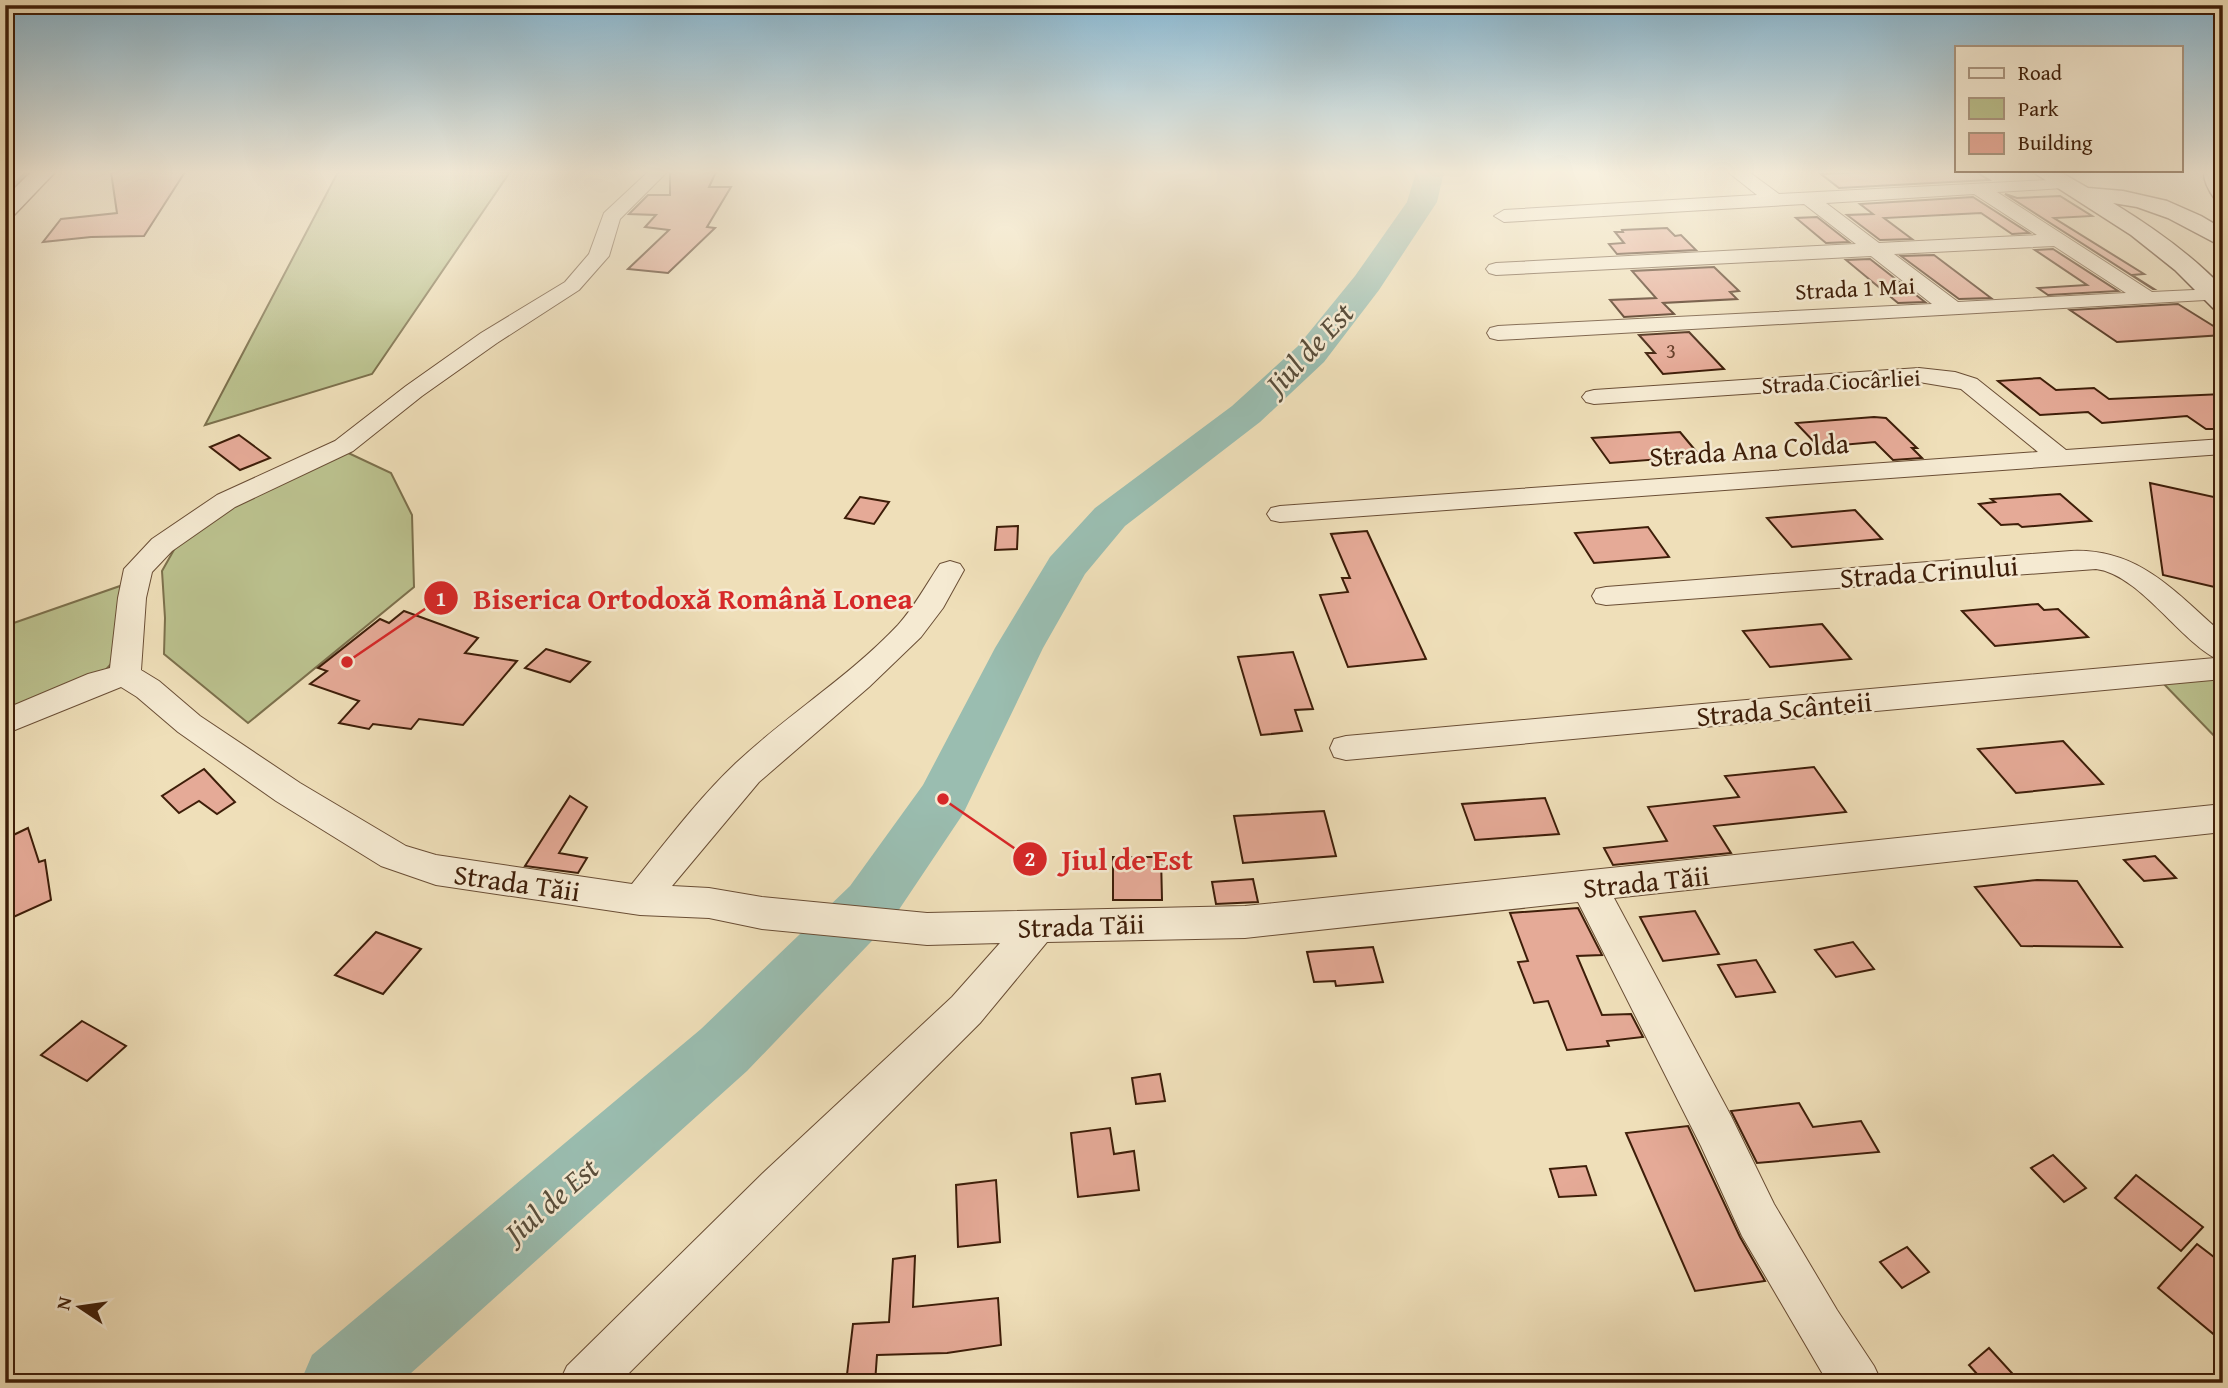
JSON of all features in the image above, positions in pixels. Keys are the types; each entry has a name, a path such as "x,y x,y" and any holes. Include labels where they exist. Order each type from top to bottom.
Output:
{"main road":[{"path":"2146,237 2219,299"}],"street":[{"path":"5,722 99,682 125,675 132,598 138,569 162,545 226,501 344,446 414,391 489,338 572,286 599,256 605,237"},
{"path":"1859,237 1953,309"},
{"path":"2052,237 2147,298"},
{"path":"1496,269 2057,240"},
{"name":"Strada 1 Mai","path":"1498,333 2147,298 2219,299"},
{"name":"Strada Ciocârliei","path":"1594,397 1919,375 1955,379 1969,384 2061,458"},
{"name":"Strada Ana Colda","path":"1280,514 2223,446"},
{"name":"Strada Crinului","path":"1606,596 2047,562 2109,562 2132,574 2223,650"},
{"path":"640,900 748,772 900,642 941,590 950,570"},
{"name":"Strada Scânteii","path":"1346,748 2223,668"},
{"name":"Strada Tăii","path":"125,675 148,689 189,724 288,792 394,856 436,870 640,900 709,903 762,913 927,929 1245,922 1590,888 2223,818"},
{"path":"1590,888 1686,1072 1758,1220 1820,1327 1857,1383"},
{"path":"584,1383 779,1189 966,1010 1039,925"}],"green space":[{"path":"304,237 466,237 372,374 205,425"},
{"path":"342,450 391,473 412,515 414,587 248,723 164,654 162,571 175,548 228,506"},
{"path":"120,586 121,653 101,675 5,720 5,626"},
{"path":"2223,675 2223,745 2160,680"}],"building":[{"path":"47,237 103,237 91,237 43,242"},
{"path":"662,237 706,237 668,273 628,269"},
{"path":"1619,237 1683,237 1696,250 1617,254 1609,244 1624,243"},
{"path":"1819,237 1842,237 1849,242 1826,243"},
{"path":"1876,237 1912,239 1880,240"},
{"path":"2072,237 2084,237 2144,274 2132,275 2153,289"},
{"path":"2053,249 2118,291 2048,295 2038,288 2087,285 2035,250"},
{"path":"1934,255 1991,298 1959,299 1901,256"},
{"path":"1870,259 1925,302 1898,303 1846,260"},
{"path":"1714,267 1739,291 1730,292 1737,299 1663,303 1674,314 1624,317 1610,300 1656,298 1632,271"},
{"path":"2178,304 2223,332 2223,335 2117,342 2070,310"},
{"path":"1689,332 1724,369 1663,374 1646,353 1655,353 1639,335"},
{"path":"2040,378 2056,390 2094,388 2109,399 2223,394 2223,429 2206,429 2187,416 2102,423 2088,412 2040,415 1998,381"},
{"path":"1886,418 1917,448 1912,448 1922,458 1893,460 1875,442 1819,447 1796,423"},
{"path":"1680,432 1700,456 1610,463 1592,438"},
{"path":"239,435 270,458 240,470 210,447"},
{"path":"2150,483 2223,499 2223,589 2163,575"},
{"path":"2060,494 2091,521 2022,527 2018,524 2001,525 1979,504 1995,502 1991,499"},
{"path":"860,497 889,502 874,524 845,518"},
{"path":"1855,510 1882,539 1792,547 1767,518"},
{"path":"1018,526 1017,549 995,550 997,527"},
{"path":"1648,527 1669,557 1594,563 1575,533"},
{"path":"1367,531 1426,659 1348,667 1320,595 1348,592 1342,578 1350,578 1331,534"},
{"path":"2038,604 2044,610 2058,609 2088,637 1995,646 1962,611"},
{"path":"404,611 478,638 465,653 517,661 463,725 419,719 411,729 373,724 369,729 339,723 359,701 310,684 327,671 318,668 380,619 389,623"},
{"path":"1822,624 1851,659 1770,667 1743,631"},
{"path":"546,649 590,662 570,682 525,668"},
{"path":"1293,652 1313,709 1295,710 1302,731 1261,735 1238,657"},
{"path":"2063,741 2103,784 2016,793 1978,749"},
{"path":"1814,767 1846,812 1714,826 1731,853 1613,865 1604,848 1667,841 1648,807 1739,797 1725,776"},
{"path":"204,769 235,802 217,814 199,801 179,813 162,796"},
{"path":"570,796 587,807 559,853 587,858 578,873 525,866"},
{"path":"1545,798 1559,834 1475,840 1462,804"},
{"path":"1324,811 1336,856 1243,863 1234,816"},
{"path":"28,828 39,862 45,860 51,900 9,919 5,891 5,839"},
{"path":"2155,856 2176,878 2144,881 2124,860"},
{"path":"1113,857 1161,857 1162,900 1113,900"},
{"path":"1253,879 1258,902 1216,904 1212,882"},
{"path":"2037,880 2077,881 2122,947 2021,946 1975,887"},
{"path":"1578,908 1602,955 1577,956 1602,1015 1631,1014 1643,1037 1607,1041 1609,1046 1567,1050 1548,1001 1534,1003 1518,962 1528,961 1510,913"},
{"path":"1695,911 1719,954 1663,961 1640,917"},
{"path":"376,932 421,949 383,994 335,975"},
{"path":"1853,942 1874,969 1836,977 1815,950"},
{"path":"1373,947 1383,982 1336,986 1335,981 1314,982 1307,952"},
{"path":"1756,960 1775,992 1736,997 1718,965"},
{"path":"82,1021 126,1046 87,1081 41,1055"},
{"path":"1160,1074 1165,1101 1136,1104 1132,1078"},
{"path":"1799,1103 1813,1127 1861,1121 1879,1152 1757,1163 1731,1111"},
{"path":"1688,1126 1740,1237 1765,1281 1695,1291 1626,1133"},
{"path":"1110,1128 1114,1154 1134,1151 1139,1190 1078,1197 1071,1133"},
{"path":"2053,1155 2086,1188 2064,1202 2031,1168"},
{"path":"1586,1166 1596,1195 1559,1197 1550,1169"},
{"path":"2136,1175 2203,1227 2181,1251 2115,1198"},
{"path":"996,1180 1000,1242 958,1247 956,1185"},
{"path":"2197,1244 2223,1264 2223,1342 2158,1288"},
{"path":"1907,1247 1929,1272 1902,1288 1880,1262"},
{"path":"915,1256 913,1307 998,1298 1001,1345 947,1353 877,1355 875,1383 846,1383 853,1324 889,1322 893,1259"},
{"path":"1989,1348 2021,1383 1985,1383 1969,1365"}],"waterway":[{"name":"Jiul de Est","path":"340,1383 724,1050 871,903 943,799 1019,648 1066,567 1110,517 1246,414 1311,354 1367,283 1398,237"}],"place":[{"name":"Biserica Ortodoxă Română Lonea","path":"347,662"},
{"name":"Jiul de Est","path":"943,799"}]}
